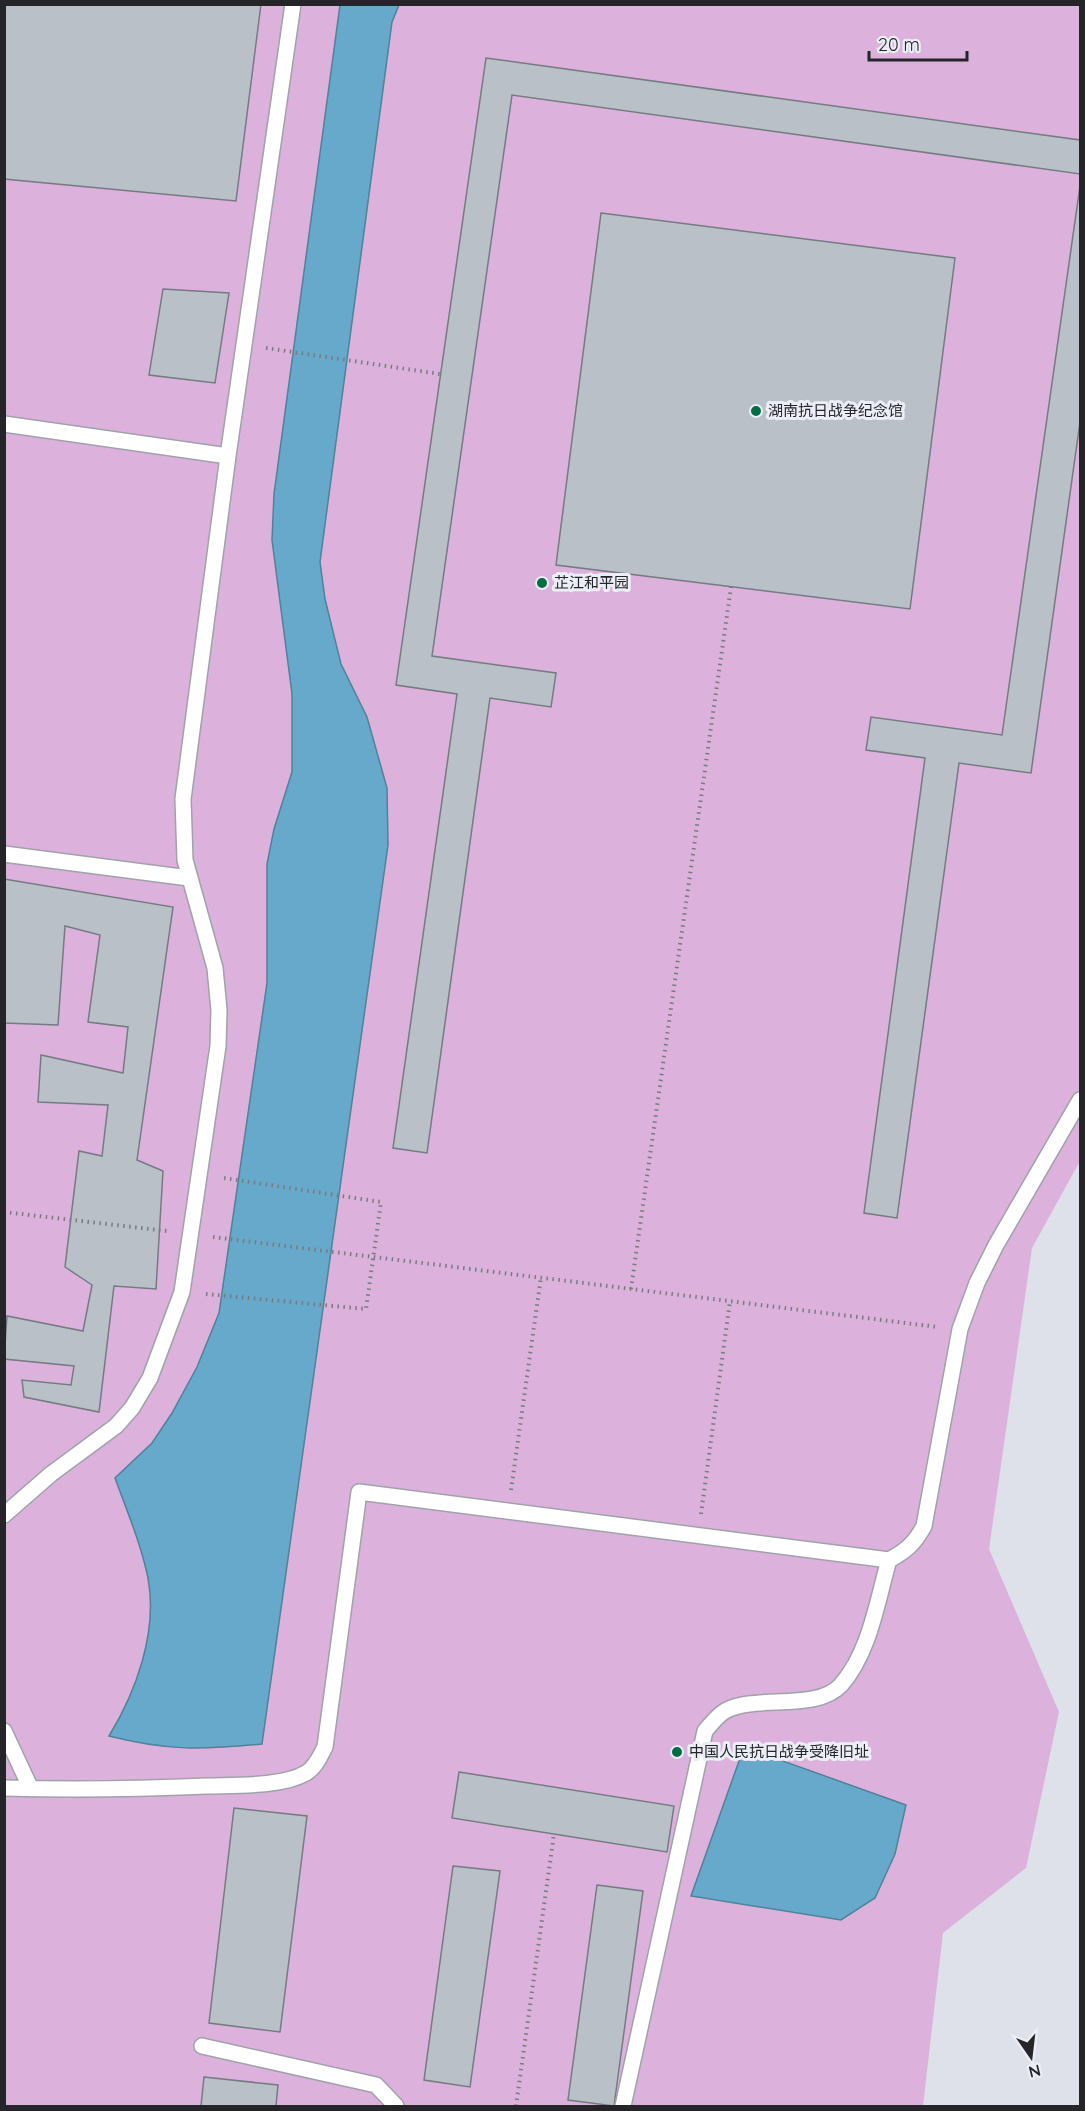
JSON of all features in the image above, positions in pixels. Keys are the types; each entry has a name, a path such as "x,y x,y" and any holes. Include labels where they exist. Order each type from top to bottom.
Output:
{"lane":[{"path":"4,1515 51,1474 116,1426 132,1408 150,1378 182,1292 218,1046 219,1010 215,968 189,878 183,840 183,800 228,456 292,4"},
{"path":"4,424 228,456"},
{"path":"4,854 189,878"},
{"path":"4,1788 119,1790 238,1785 290,1779 308,1772 318,1761 325,1747 359,1492 889,1560 910,1547 924,1526 960,1329 977,1283 996,1245 1080,1100"},
{"path":"623,2106 705,1731 725,1711 742,1705 823,1696 839,1686 853,1667 866,1639 889,1560"},
{"path":"4,1731 31,1789"},
{"path":"202,2046 376,2085 396,2106"}],"path":[{"path":"285,350 440,374"},
{"path":"631,1289 731,587"},
{"path":"221,1296 366,1309 381,1202 240,1179"},
{"path":"4,1212 960,1329"},
{"path":"508,1511 541,1277"},
{"path":"698,1535 730,1301"},
{"path":"516,2106 554,1834"}],"shaded area":[{"name":"芷江和平园","path":"5,5 1080,5 1080,1161 1032,1248 989,1549 1059,1712 1026,1868 943,1933 923,2106 5,2106"}],"water":[{"path":"340,5 399,5 392,22 320,562 325,599 341,664 367,717 387,788 388,845 262,1744 203,1748 168,1747 109,1736 136,1681 150,1619 150,1598 145,1565 115,1478 152,1443 172,1413 197,1367 219,1313 267,983 267,864 274,829 292,772 292,694 272,540 274,494"},
{"path":"744,1747 906,1805 895,1854 875,1898 841,1920 691,1896"}],"building":[{"path":"4,4 261,4 236,201 4,179"},
{"path":"486,58 1080,140 1080,174 512,95 432,656 556,673 551,707 490,698 427,1153 393,1148 457,694 396,685"},
{"path":"1080,186 1080,422 1031,773 959,763 897,1218 864,1213 925,758 866,750 871,717 1002,735"},
{"name":"湖南抗日战争纪念馆","path":"601,213 955,258 910,609 556,565"},
{"path":"163,289 229,293 215,383 149,375"},
{"path":"4,879 173,907 137,1160 163,1171 156,1289 114,1286 99,1412 24,1397 22,1380 71,1385 74,1366 4,1359 7,1316 83,1331 92,1285 65,1267 79,1151 102,1156 108,1105 38,1102 41,1055 123,1073 128,1027 88,1022 100,935 65,926 58,1025 4,1023"},
{"path":"459,1772 674,1806 667,1852 452,1818"},
{"path":"234,1808 307,1816 280,2032 209,2023"},
{"path":"453,1866 500,1871 470,2087 424,2080"},
{"path":"597,1885 643,1891 614,2106 568,2100"},
{"path":"204,2077 278,2085 276,2106 201,2106"}],"place":[{"name":"湖南抗日战争纪念馆","path":"756,411"},
{"name":"芷江和平园","path":"542,583"},
{"name":"中国人民抗日战争受降旧址","path":"677,1752"}]}
